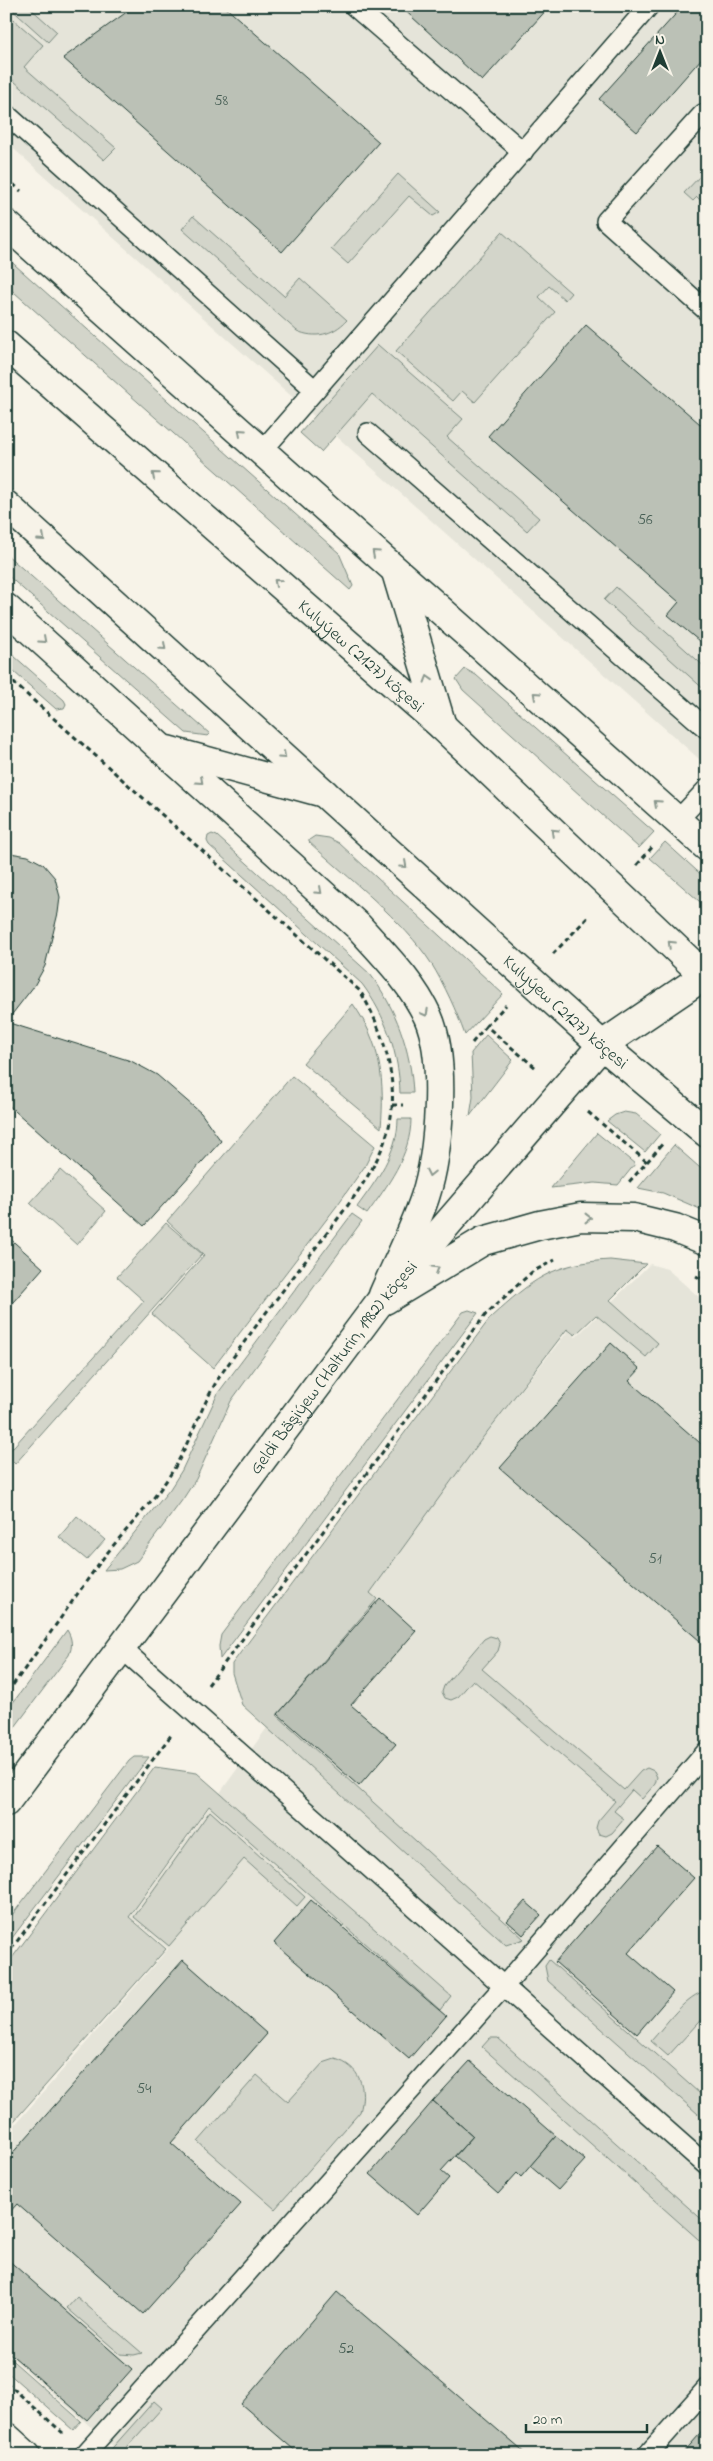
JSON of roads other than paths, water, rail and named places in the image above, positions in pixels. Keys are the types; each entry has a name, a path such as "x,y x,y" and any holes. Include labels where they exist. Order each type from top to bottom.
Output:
{"main road":[{"path":"6,224 707,847"},
{"name":"Kulyýew (2127) köçesi","path":"6,346 442,726 706,976"},
{"name":"Kulyýew (2127) köçesi","path":"6,505 602,1045 707,1133"},
{"path":"396,572 442,726"},
{"path":"6,608 164,748 359,927 407,981 429,1018 438,1060 439,1100 436,1146 425,1197 379,1303"},
{"path":"164,748 324,793"},
{"name":"Geldi Bäşiýew (Halturin, 1982) köçesi","path":"6,1802 379,1303 602,1045 706,976"},
{"path":"379,1303 483,1242 540,1225 581,1217 634,1218 675,1228 707,1241"},
{"path":"6,2437 26,2455"}],"lane":[{"path":"262,451 649,6"},
{"path":"364,9 522,152"},
{"path":"6,114 315,390"},
{"path":"707,117 703,114 606,221 707,311"},
{"path":"368,433 707,729"},
{"path":"677,821 707,790"},
{"path":"120,1647 707,2166"},
{"path":"85,2454 504,1986 707,1751"},
{"path":"647,2455 707,2388"}]}
